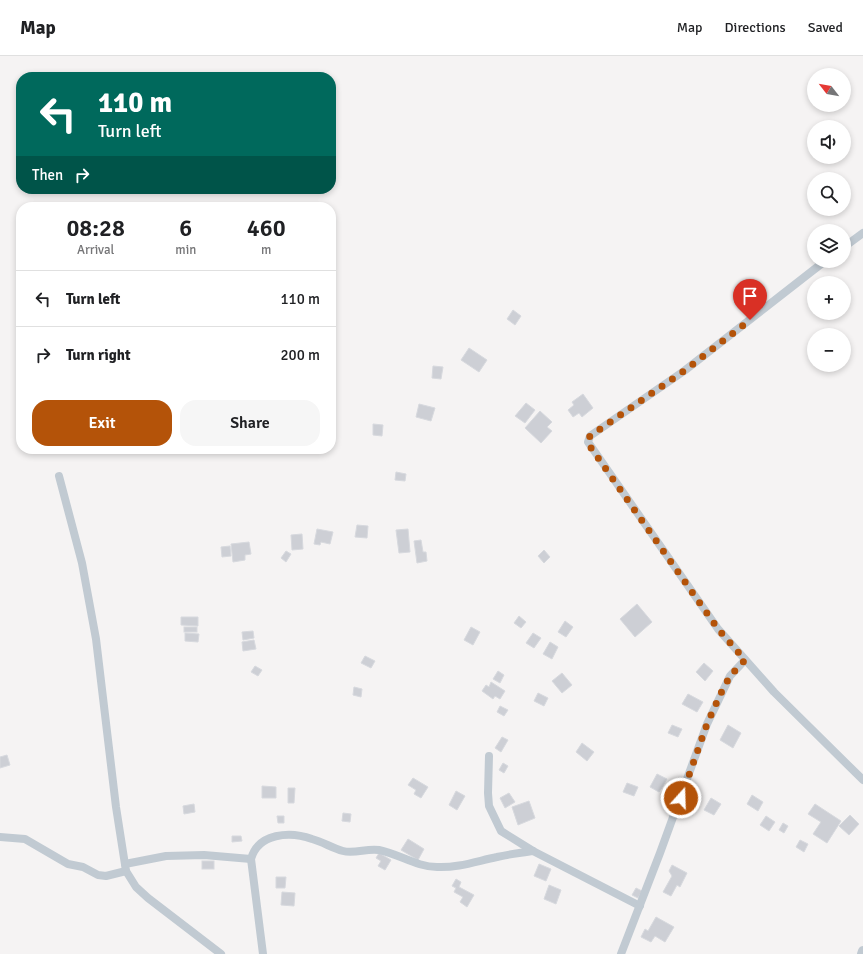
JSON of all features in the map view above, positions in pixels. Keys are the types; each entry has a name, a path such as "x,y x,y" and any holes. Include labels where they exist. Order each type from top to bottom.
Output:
{"street":[{"path":"851,242 863,233"},
{"path":"816,268 684,371 590,436 588,440 589,445 718,629 774,692 863,780"},
{"path":"59,476 82,563 96,638 115,800 126,868 136,887 148,898 221,954"},
{"path":"621,954 707,724 730,676 745,660"},
{"path":"488,756 488,793 492,814 501,831 533,851 640,906"},
{"path":"263,954 251,860 256,847 268,838 282,835 311,838 345,851 366,849 382,850 417,863 437,867 457,866 498,856 533,851"},
{"path":"0,837 25,840 68,864 83,867 98,875 174,856 204,855 251,860"},
{"path":"862,954 863,950"}],"building":[{"path":"513,310 521,316 515,325 507,319"},
{"path":"469,348 487,360 479,372 461,360"},
{"path":"433,366 443,367 441,379 432,378"},
{"path":"583,394 593,408 582,417 579,413 573,417 568,410 574,405 572,402"},
{"path":"526,403 535,410 525,423 515,416"},
{"path":"419,404 435,408 431,421 416,417"},
{"path":"540,411 552,422 547,427 552,431 541,443 525,428"},
{"path":"373,424 383,425 382,436 373,435"},
{"path":"396,472 406,474 405,481 395,480"},
{"path":"357,525 368,526 367,538 355,537"},
{"path":"317,529 333,532 330,544 321,542 320,545 314,544"},
{"path":"408,529 410,552 399,553 396,530"},
{"path":"302,534 303,549 292,550 291,535"},
{"path":"421,540 423,552 426,552 427,561 417,563 414,541"},
{"path":"249,542 251,554 245,555 245,560 233,562 231,544"},
{"path":"230,546 231,556 222,557 221,547"},
{"path":"544,550 550,557 544,563 538,556"},
{"path":"286,551 291,554 286,562 281,558"},
{"path":"637,604 652,622 635,637 620,619"},
{"path":"519,616 526,622 521,628 514,623"},
{"path":"181,617 198,617 198,626 181,625"},
{"path":"565,621 573,627 566,637 558,632"},
{"path":"184,627 197,627 197,632 184,632"},
{"path":"471,627 480,632 473,645 464,640"},
{"path":"253,631 254,638 243,640 242,632"},
{"path":"185,633 199,634 198,642 185,641"},
{"path":"533,633 541,638 534,648 526,643"},
{"path":"254,640 256,649 243,651 242,642"},
{"path":"550,642 558,647 552,659 543,654"},
{"path":"365,656 375,661 371,668 361,663"},
{"path":"704,663 713,671 705,681 696,672"},
{"path":"255,666 262,670 258,676 251,672"},
{"path":"498,671 504,675 500,683 493,679"},
{"path":"562,673 572,685 562,693 552,681"},
{"path":"491,682 505,691 500,699 495,696 493,699 482,691 486,685 489,687"},
{"path":"354,687 362,689 361,697 353,695"},
{"path":"538,693 548,698 544,706 534,701"},
{"path":"688,694 703,702 697,712 682,704"},
{"path":"500,706 508,710 504,716 497,712"},
{"path":"672,725 682,729 678,737 668,733"},
{"path":"728,725 741,733 733,748 720,740"},
{"path":"502,737 508,740 501,752 495,748"},
{"path":"582,743 594,752 587,761 576,752"},
{"path":"7,755 10,765 0,768 0,757"},
{"path":"503,763 508,766 504,773 499,770"},
{"path":"657,774 667,779 659,792 650,787"},
{"path":"413,778 428,787 421,798 414,794 416,790 408,785"},
{"path":"627,783 638,787 634,796 623,792"},
{"path":"262,786 276,787 276,798 262,798"},
{"path":"288,788 295,788 294,803 288,803"},
{"path":"456,791 465,796 457,810 449,805"},
{"path":"509,793 515,802 505,808 500,798"},
{"path":"752,795 763,802 758,811 747,804"},
{"path":"711,798 721,804 714,815 704,810"},
{"path":"529,801 535,818 518,825 512,807"},
{"path":"194,804 195,812 184,814 183,806"},
{"path":"815,804 841,821 827,843 813,834 821,822 808,814"},
{"path":"343,813 351,814 350,822 342,821"},
{"path":"850,815 859,824 849,835 839,826"},
{"path":"277,816 284,816 284,823 278,823"},
{"path":"766,816 775,822 769,831 760,825"},
{"path":"783,823 788,826 784,833 779,830"},
{"path":"232,836 241,836 242,841 232,842"},
{"path":"408,839 424,849 418,860 401,850"},
{"path":"800,840 808,844 804,852 796,847"},
{"path":"379,853 391,860 385,870 378,866 381,861 376,858"},
{"path":"202,861 214,861 214,869 202,869"},
{"path":"539,864 551,869 546,881 534,876"},
{"path":"672,865 687,873 680,887 677,885 671,896 663,892 672,876 669,871"},
{"path":"276,877 286,877 285,888 276,888"},
{"path":"456,879 461,882 459,887 474,895 467,907 460,902 463,897 454,892 456,888 452,886"},
{"path":"549,885 561,890 556,904 544,899"},
{"path":"636,888 642,891 638,898 632,895"},
{"path":"282,892 295,893 294,906 281,905"},
{"path":"656,917 674,927 665,942 655,936 651,942 641,937 645,929 648,931"}],"route":[{"path":"681,798 707,724 721,693 730,676 745,660 718,629 589,445 588,438 684,371 750,320"}]}
